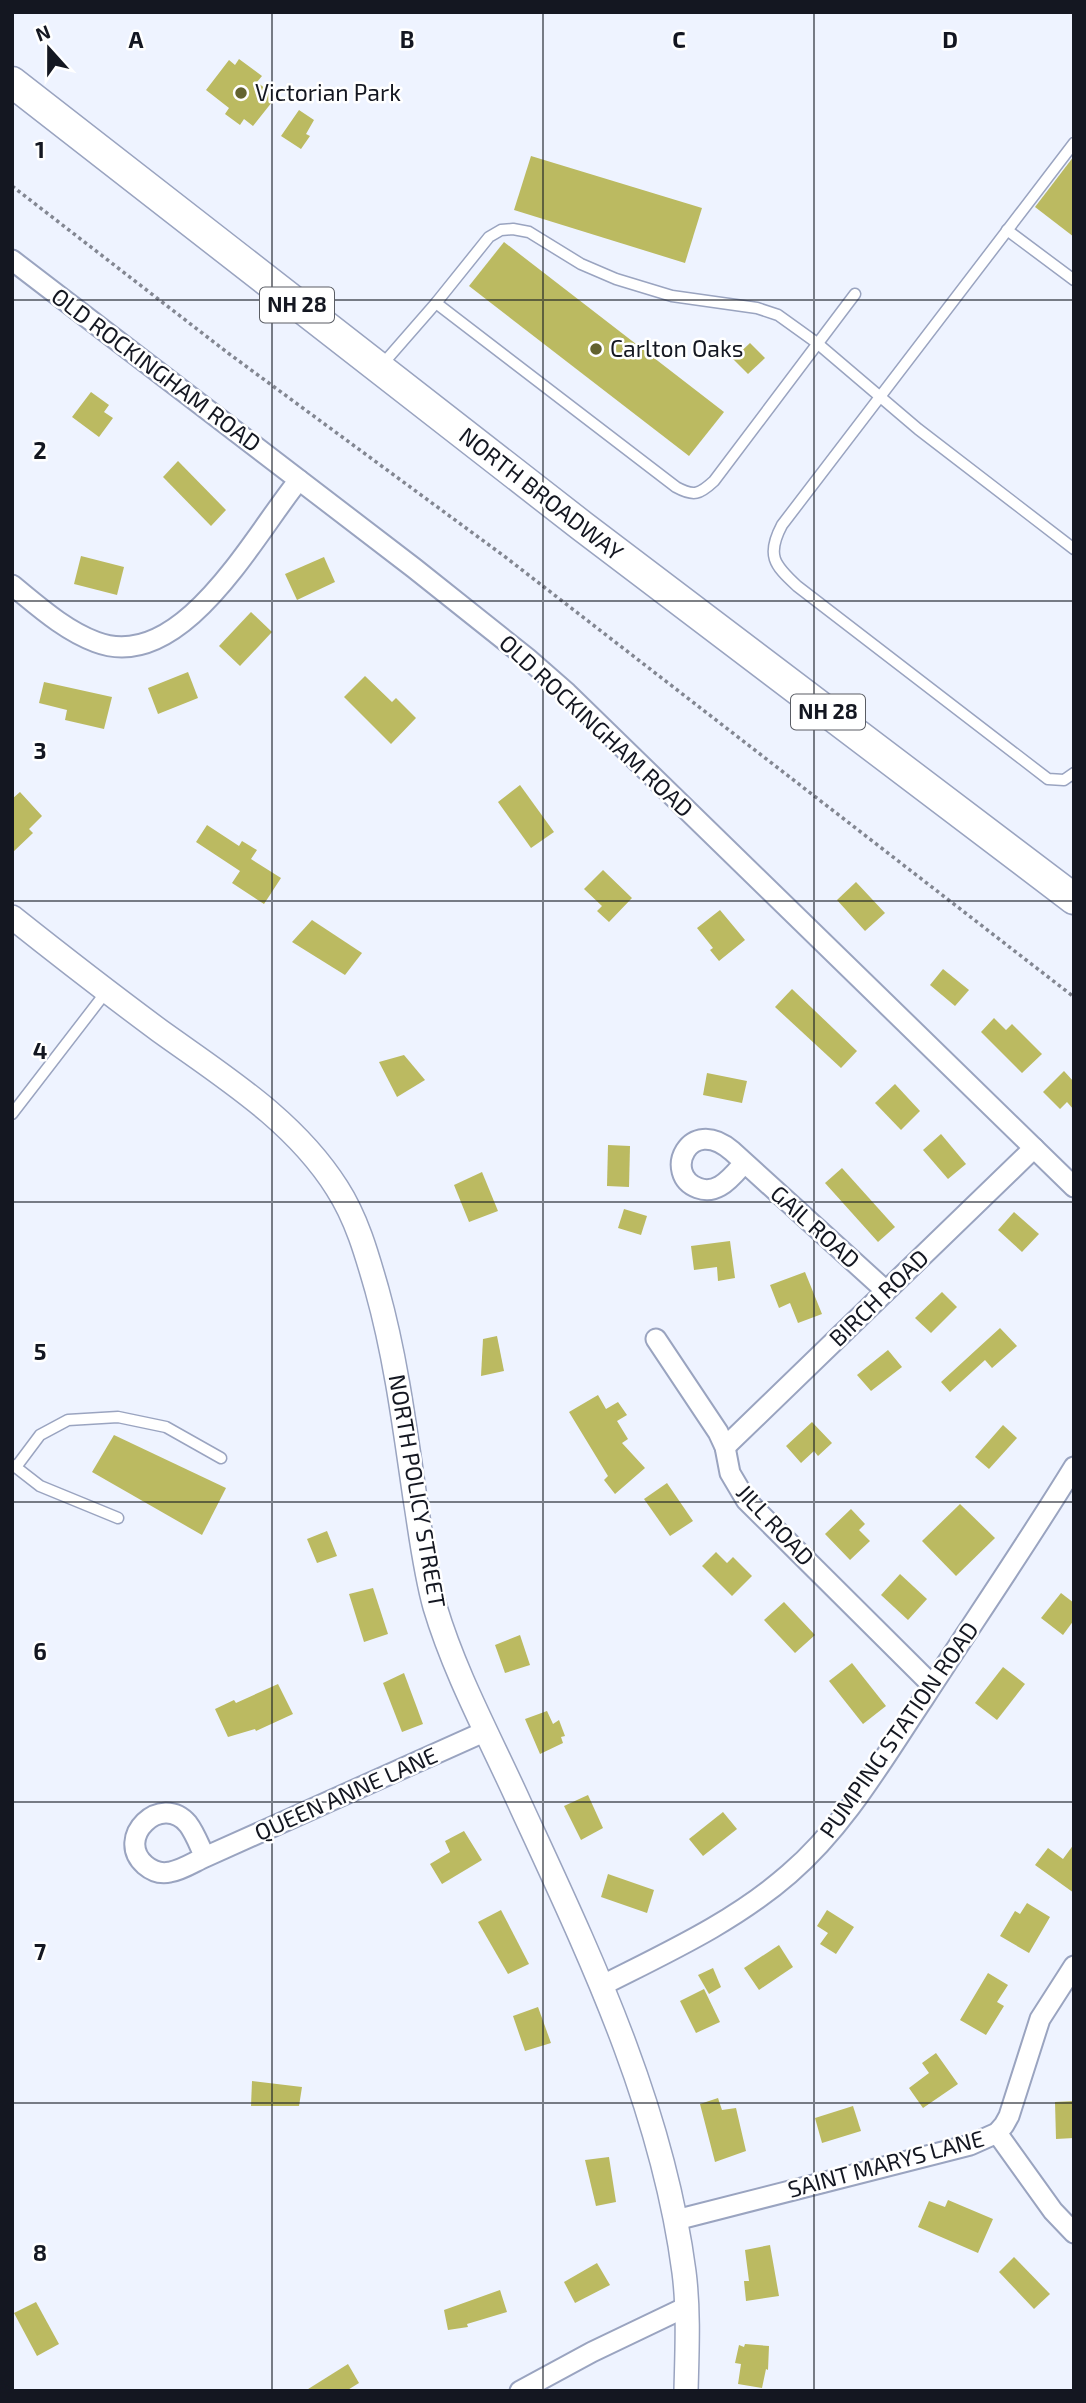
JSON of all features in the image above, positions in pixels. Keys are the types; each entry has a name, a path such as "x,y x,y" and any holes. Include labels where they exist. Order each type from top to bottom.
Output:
{"main road":[{"name":"NORTH BROADWAY","path":"12,82 378,369 1074,899"}],"street":[{"name":"OLD ROCKINGHAM ROAD","path":"12,260 496,633 567,693 1074,1187"},
{"path":"12,585 64,625 99,643 139,645 174,629 208,599 299,480"},
{"name":"NORTH POLICY STREET","path":"12,917 106,991 275,1116 320,1164 353,1217 373,1276 391,1345 429,1584 447,1639 486,1731 603,1985 649,2111 671,2192 685,2276 686,2391"},
{"name":"BIRCH ROAD","path":"725,1447 1034,1148"},
{"name":"GAIL ROAD","path":"744,1163 886,1291"},
{"name":"JILL ROAD","path":"656,1339 718,1432 725,1447 730,1473 746,1500 932,1685"},
{"name":"PUMPING STATION ROAD","path":"603,1985 711,1930 768,1892 827,1836 870,1780 1074,1467"},
{"name":"QUEEN ANNE LANE","path":"205,1857 486,1731"},
{"name":"SAINT MARYS LANE","path":"676,2220 970,2145 997,2133 1009,2116 1040,2019 1074,1966"},
{"path":"997,2133 1053,2211 1074,2233"},
{"path":"520,2391 592,2352 686,2307"}],"lane":[{"path":"1074,143 782,525 775,539 773,552 775,563 797,586 1048,779 1064,779 1074,773"},
{"path":"378,369 489,237 501,230 528,232 580,264 616,279 672,296 757,308 778,315 817,343 918,429 1074,549"},
{"path":"1007,230 1074,280"},
{"path":"436,303 688,494 702,492 714,481 855,294"},
{"path":"12,1115 106,991"},
{"path":"118,1518 40,1486 14,1466 40,1435 68,1420 118,1417 166,1427 221,1458"}],"path":[{"path":"12,186 228,353 515,565 1074,997"}],"building":[{"name":"Victorian Park","path":"239,59 262,76 257,82 276,97 253,126 244,119 240,125 225,114 229,108 206,90 229,60 235,65"},
{"path":"299,110 314,120 306,134 310,136 301,149 281,136"},
{"path":"531,156 702,208 685,263 514,210"},
{"path":"1074,156 1074,237 1035,207"},
{"name":"Carlton Oaks","path":"504,242 724,412 689,456 469,286"},
{"path":"750,343 765,358 748,374 733,359"},
{"path":"91,392 109,405 104,412 113,418 99,437 72,417"},
{"path":"178,461 226,510 211,526 163,477"},
{"path":"81,556 124,567 117,595 74,584"},
{"path":"324,557 335,582 297,600 285,574"},
{"path":"251,612 272,632 240,666 219,646"},
{"path":"188,672 198,698 158,714 148,688"},
{"path":"365,676 392,702 396,698 416,718 391,744 344,697"},
{"path":"44,682 112,697 104,729 65,720 67,710 39,703"},
{"path":"520,785 554,832 531,848 498,802"},
{"path":"20,792 42,816 29,829 33,833 12,853 12,799"},
{"path":"207,825 239,846 242,841 257,850 251,859 281,878 264,904 232,883 240,871 196,842"},
{"path":"603,870 632,898 609,922 597,911 602,906 584,889"},
{"path":"856,882 885,913 865,931 837,900"},
{"path":"720,910 745,940 719,961 710,950 713,948 697,928"},
{"path":"312,920 362,953 345,975 292,942"},
{"path":"943,969 969,990 955,1006 930,985"},
{"path":"792,989 857,1051 841,1068 775,1007"},
{"path":"994,1018 1006,1030 1012,1024 1042,1054 1022,1073 981,1032"},
{"path":"404,1055 425,1080 397,1097 379,1062"},
{"path":"1064,1071 1074,1082 1074,1110 1067,1102 1060,1109 1043,1092"},
{"path":"707,1073 747,1081 742,1103 703,1095"},
{"path":"895,1084 920,1111 901,1130 875,1103"},
{"path":"941,1134 966,1164 948,1179 923,1150"},
{"path":"608,1145 630,1146 629,1187 607,1186"},
{"path":"842,1168 895,1227 878,1242 825,1183"},
{"path":"482,1172 498,1211 469,1222 454,1185"},
{"path":"624,1209 647,1216 641,1235 618,1228"},
{"path":"1014,1212 1039,1234 1022,1252 998,1230"},
{"path":"730,1241 735,1278 718,1281 717,1267 694,1270 691,1246"},
{"path":"805,1272 822,1314 798,1323 790,1303 779,1308 770,1285"},
{"path":"942,1292 957,1307 931,1333 915,1318"},
{"path":"1000,1328 1017,1346 992,1368 985,1360 950,1392 941,1382"},
{"path":"497,1336 504,1371 481,1376 483,1339"},
{"path":"888,1350 902,1367 871,1391 857,1375"},
{"path":"598,1395 606,1409 618,1402 627,1415 617,1421 628,1439 622,1443 645,1468 615,1494 604,1480 608,1476 569,1412"},
{"path":"812,1422 832,1443 818,1456 814,1451 801,1463 786,1446"},
{"path":"1003,1425 1017,1438 989,1469 975,1457"},
{"path":"114,1435 226,1488 202,1535 92,1472"},
{"path":"667,1483 693,1521 670,1536 644,1499"},
{"path":"960,1504 995,1538 956,1576 922,1541"},
{"path":"851,1509 865,1524 859,1530 870,1541 850,1560 825,1534"},
{"path":"327,1531 337,1556 317,1563 307,1539"},
{"path":"716,1552 727,1563 733,1557 752,1576 732,1596 702,1566"},
{"path":"900,1574 927,1599 908,1620 881,1595"},
{"path":"373,1588 388,1634 364,1642 349,1594"},
{"path":"1061,1593 1074,1603 1074,1620 1063,1635 1041,1618"},
{"path":"784,1602 815,1635 795,1653 764,1620"},
{"path":"520,1635 530,1665 505,1673 495,1645"},
{"path":"852,1663 886,1706 863,1724 829,1681"},
{"path":"1003,1667 1025,1684 997,1720 975,1703"},
{"path":"404,1673 423,1724 402,1732 383,1683"},
{"path":"278,1684 293,1714 256,1731 255,1729 228,1737 215,1709 234,1700 236,1703"},
{"path":"547,1711 553,1724 559,1720 565,1736 561,1737 563,1743 540,1754 525,1719"},
{"path":"588,1795 603,1828 581,1840 564,1806"},
{"path":"723,1812 737,1829 703,1856 689,1839"},
{"path":"464,1831 482,1860 442,1884 430,1864 450,1852 445,1841"},
{"path":"1074,1844 1074,1893 1035,1865 1048,1848 1063,1859"},
{"path":"608,1874 654,1890 647,1913 601,1897"},
{"path":"1027,1903 1050,1917 1029,1953 1000,1936 1015,1911 1020,1914"},
{"path":"501,1910 529,1964 508,1974 478,1922"},
{"path":"827,1910 854,1927 836,1954 820,1944 828,1933 817,1926"},
{"path":"779,1945 793,1967 759,1990 744,1968"},
{"path":"713,1968 721,1987 709,1994 698,1975"},
{"path":"988,1973 1008,1985 997,2002 1004,2006 986,2035 960,2020"},
{"path":"704,1989 720,2022 696,2033 680,2001"},
{"path":"538,2007 551,2043 525,2051 513,2016"},
{"path":"936,2053 958,2084 923,2108 909,2088 929,2073 922,2063"},
{"path":"252,2081 302,2087 299,2106 251,2106"},
{"path":"718,2098 722,2110 736,2108 746,2151 715,2162 700,2104"},
{"path":"1074,2101 1074,2138 1056,2139 1055,2102"},
{"path":"853,2106 861,2131 822,2143 815,2118"},
{"path":"609,2157 616,2202 596,2206 585,2160"},
{"path":"948,2200 993,2219 978,2253 918,2227 929,2201 945,2207"},
{"path":"770,2245 779,2296 746,2301 744,2281 749,2281 745,2250"},
{"path":"1014,2257 1050,2294 1034,2309 999,2272"},
{"path":"597,2263 610,2285 575,2303 564,2282"},
{"path":"500,2290 507,2312 467,2324 468,2327 448,2330 444,2310"},
{"path":"36,2302 59,2344 37,2356 14,2313"},
{"path":"745,2344 769,2346 768,2370 766,2369 762,2388 738,2384 741,2364 735,2363 739,2345 744,2347"},
{"path":"348,2364 359,2383 346,2391 305,2391"}],"place":[{"name":"Victorian Park","path":"241,93"},
{"name":"Carlton Oaks","path":"596,349"}]}
